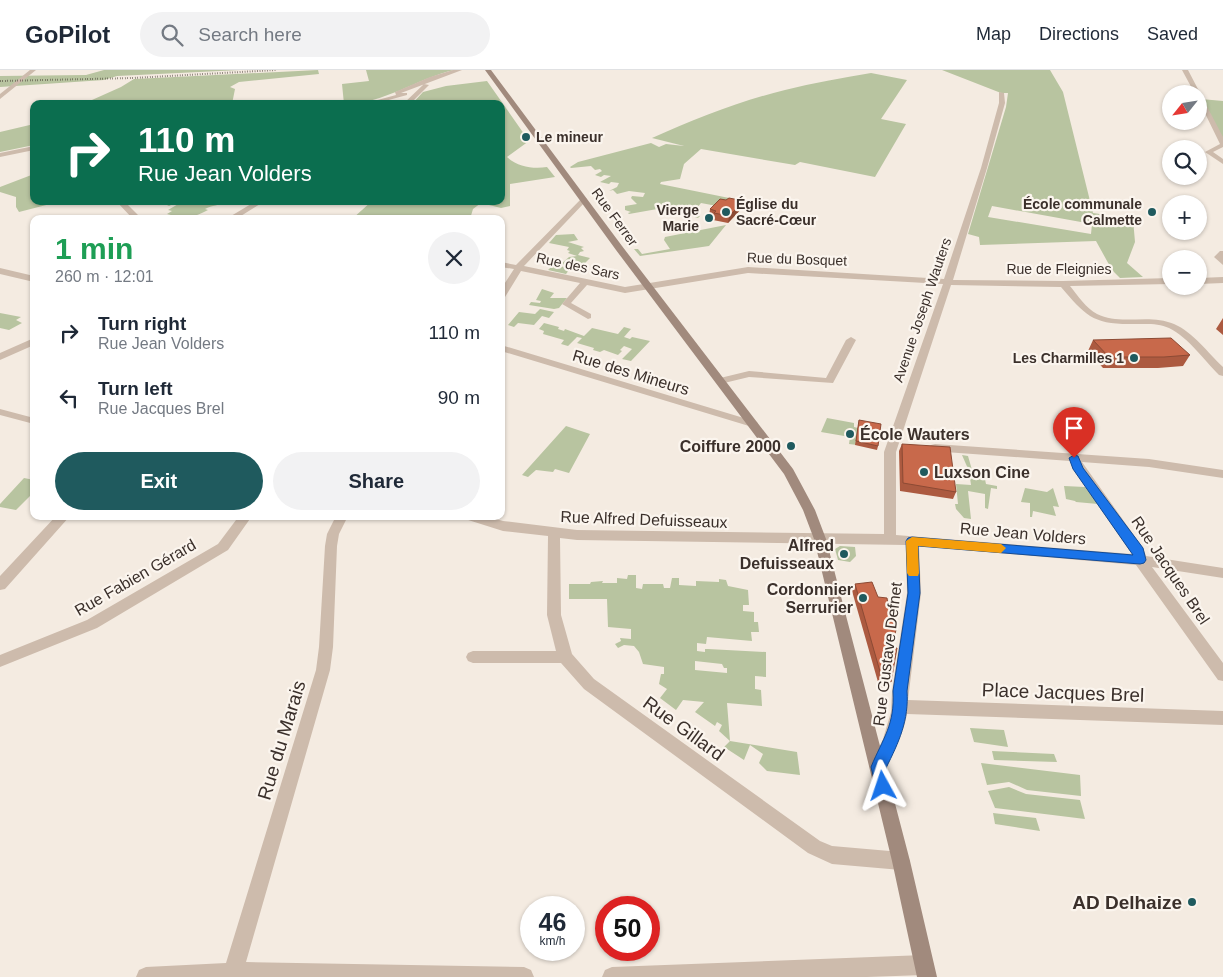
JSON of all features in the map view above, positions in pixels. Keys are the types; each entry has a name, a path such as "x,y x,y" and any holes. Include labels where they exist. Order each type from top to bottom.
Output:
{"main road":[{"name":"Rue Ferrer","path":"488,70 799,488 820,539 901,861 925,971"}],"street":[{"path":"0,97 33,70"},
{"path":"1185,70 1193,85"},
{"path":"410,100 430,82 456,71"},
{"path":"378,100 432,78 456,71"},
{"path":"397,93 417,92"},
{"path":"378,100 417,92"},
{"name":"Avenue Joseph Wauters","path":"890,539 890,452 898,445 946,281 987,159 1002,103 1001,93"},
{"path":"1208,115 1223,144 1208,152 1223,162"},
{"path":"0,155 30,149"},
{"path":"505,290 519,267 583,199"},
{"path":"122,205 134,215"},
{"path":"237,215 255,205"},
{"path":"1223,253 1218,257 1223,262"},
{"name":"Rue des Sars","path":"505,265 625,290 648,286"},
{"name":"Rue du Bosquet","path":"648,286 748,270 946,281"},
{"path":"0,271 30,278"},
{"path":"1207,280 1223,280"},
{"name":"Rue de Fleignies","path":"946,281 1063,284 1162,281"},
{"path":"586,282 566,304 588,316"},
{"path":"1063,284 1094,316 1112,322 1153,322 1173,327 1223,373"},
{"path":"720,380 749,374 829,381 851,340"},
{"path":"0,357 30,343"},
{"name":"Rue des Mineurs","path":"505,349 753,424"},
{"path":"0,412 30,420"},
{"path":"922,447 1149,462 1223,474"},
{"name":"Rue Jacques Brel","path":"1074,458 1078,469 1138,551 1140,560 1220,671"},
{"path":"0,585 60,520"},
{"name":"Rue Fabien Gérard","path":"0,661 92,624 223,547 243,520"},
{"name":"Rue du Marais","path":"233,972 323,670 326,648 331,546 333,534 340,520"},
{"name":"Rue Alfred Defuisseaux","path":"482,520 503,526 577,535 820,539"},
{"name":"Rue Gillard","path":"554,533 554,615 564,657 589,684 814,847 832,854 901,861"},
{"name":"Rue Jean Volders","path":"820,539 890,539 1140,560 1223,573"},
{"name":"Rue Gustave Defnet","path":"878,767 894,737 901,707 900,691 914,593 912,541"},
{"path":"472,657 564,657"},
{"name":"Place Jacques Brel","path":"901,707 1223,718"},
{"path":"612,977 925,971"},
{"path":"146,977 233,972 524,977"}],"green space":[{"path":"104,70 240,70 117,76 104,80 0,87 0,76 86,75"},
{"path":"318,70 319,74 239,82 230,87 235,89 233,100 92,100 134,79"},
{"path":"366,70 454,70 373,100 344,100 342,84 369,81"},
{"path":"942,70 1050,70 1063,92 1093,213 1133,219 1135,242 1127,263 1143,277 1120,278 1112,270 1096,241 980,245 979,237 968,234 1006,107 1008,93 1001,93","holes":["992,206 1092,224 1091,234 988,217"]},
{"path":"871,73 907,80 881,119 906,124 875,177 800,162 795,165 701,149 684,164 680,179 661,182 660,184 749,202 744,207 742,207 744,204 731,201 717,206 701,203 692,214 700,216 698,218 663,208 629,214 631,212 625,210 625,206 637,204 631,198 632,196 643,197 645,193 629,191 617,194 613,190 609,191 617,187 619,183 611,182 609,184 600,182 611,176 604,175 601,177 595,175 602,171 600,169 595,170 591,166 570,167 578,162 651,143 659,147 666,144 684,146 652,138 751,99 796,87"},
{"path":"487,81 500,100 416,100 423,92 446,86"},
{"path":"1208,100 1223,101 1223,143 1208,113"},
{"path":"505,107 529,141 507,157 516,163 526,166 536,168 547,167 555,177 510,184 510,206 501,208 489,205 505,205"},
{"path":"30,125 30,146 0,152 0,132"},
{"path":"30,176 30,205 46,205 19,212 16,207 16,197 0,192 0,187"},
{"path":"177,205 217,205 205,209 208,210 197,215 171,215 167,214 172,211 168,210"},
{"path":"368,205 478,205 473,209 471,215 356,215"},
{"path":"726,225 709,246 640,256 634,249 638,249 642,254 670,249 664,240 665,237"},
{"path":"574,234 578,240 568,242 584,247 581,248 584,251 578,255 590,258 584,264 579,264 577,267 581,268 572,266 566,274 548,270 553,265 565,267 566,265 561,264 569,257 577,256 568,253 570,251 567,250 569,247 549,243 556,235"},
{"path":"542,289 554,293 550,298 567,298 559,308 554,309 529,305 531,302 540,303 541,301 536,300"},
{"path":"540,309 554,312 549,318 542,316 534,325 518,323 514,327 508,325 519,312 535,314"},
{"path":"0,313 21,317 16,320 22,323 9,330 0,328"},
{"path":"544,323 584,336 592,328 618,334 624,327 631,329 624,337 650,341 631,361 622,359 632,349 624,346 618,355 604,350 600,352 593,350 594,348 577,343 582,338 577,337 568,346 561,344 564,340 543,334 544,331 539,329"},
{"path":"827,418 854,423 854,427 858,428 857,445 849,444 850,437 821,432"},
{"path":"566,426 590,434 569,473 555,469 553,472 536,470 528,477 522,475"},
{"path":"962,455 968,456 972,470 983,470 986,484 997,486 997,489 991,488 988,509 985,508 985,494 968,491 971,519 964,518 956,509 955,504 958,504 956,484 971,485 969,471"},
{"path":"24,478 30,479 30,496 16,510 0,507 0,504"},
{"path":"1064,486 1085,487 1098,504 1066,499"},
{"path":"1025,488 1047,492 1053,488 1059,507 1053,506 1056,516 1033,511 1032,517 1030,517 1030,503 1021,502"},
{"path":"840,546 855,547 856,556 850,562 838,560 835,549"},
{"path":"628,575 636,575 636,588 642,589 643,584 663,584 664,588 670,588 672,578 679,578 679,585 696,586 696,581 719,582 719,579 726,580 728,586 748,590 749,605 743,605 743,611 754,612 754,622 758,622 759,632 751,632 752,641 707,637 706,644 697,643 697,651 705,652 705,649 708,649 766,652 766,677 755,676 755,689 761,690 762,706 727,703 730,741 719,731 722,725 717,722 715,726 695,712 704,702 683,700 676,710 660,698 667,689 659,684 661,674 664,674 664,667 643,664 639,652 634,646 624,645 618,648 615,644 621,641 620,638 631,639 631,629 608,627 607,599 569,599 569,584 590,584 591,582 603,581 602,583 617,583 617,578 627,579","holes":["695,661 722,664 724,668 727,668 727,673 695,670"]},
{"path":"970,728 1004,730 1008,747 974,742"},
{"path":"730,741 797,752 800,775 767,771 759,763 763,754 750,745 744,760 724,747"},
{"path":"992,751 1054,754 1057,762 994,760"},
{"path":"981,763 1080,775 1081,796 1027,790 1009,782 987,785"},
{"path":"1009,787 1026,794 1080,800 1085,819 995,808 988,791"},
{"path":"993,813 1036,818 1040,831 995,824"}],"building":[{"path":"729,198 744,201 729,216 714,213 716,211 710,209 720,199 726,200"},
{"path":"1171,338 1190,355 1109,357 1093,340"},
{"name":"École Wauters","path":"859,420 881,424 878,446 856,441"},
{"name":"Luxson Cine","path":"902,444 950,447 956,492 903,483"},
{"path":"872,582 878,597 887,598 890,617 898,623 891,648 897,648 891,682 883,682 855,584"}],"railway":[{"path":"0,81 133,78 276,70"}],"slow traffic":[{"path":"913,573 912,541 1001,548"}],"place":[{"name":"Le mineur","path":"526,137"},
{"name":"Église du Sacré-Cœur","path":"726,212"},
{"name":"École communale Calmette","path":"1152,212"},
{"name":"Vierge Marie","path":"709,218"},
{"name":"Les Charmilles 1","path":"1134,358"},
{"name":"École Wauters","path":"850,434"},
{"name":"Coiffure 2000","path":"791,446"},
{"name":"Luxson Cine","path":"924,472"},
{"name":"Alfred Defuisseaux","path":"844,554"},
{"name":"Cordonnier Serrurier","path":"863,598"},
{"name":"AD Delhaize","path":"1192,902"}],"route":[{"path":"883,786 878,767 894,737 901,707 900,691 914,593 912,541 1140,560 1138,551 1078,469 1074,458"}]}
